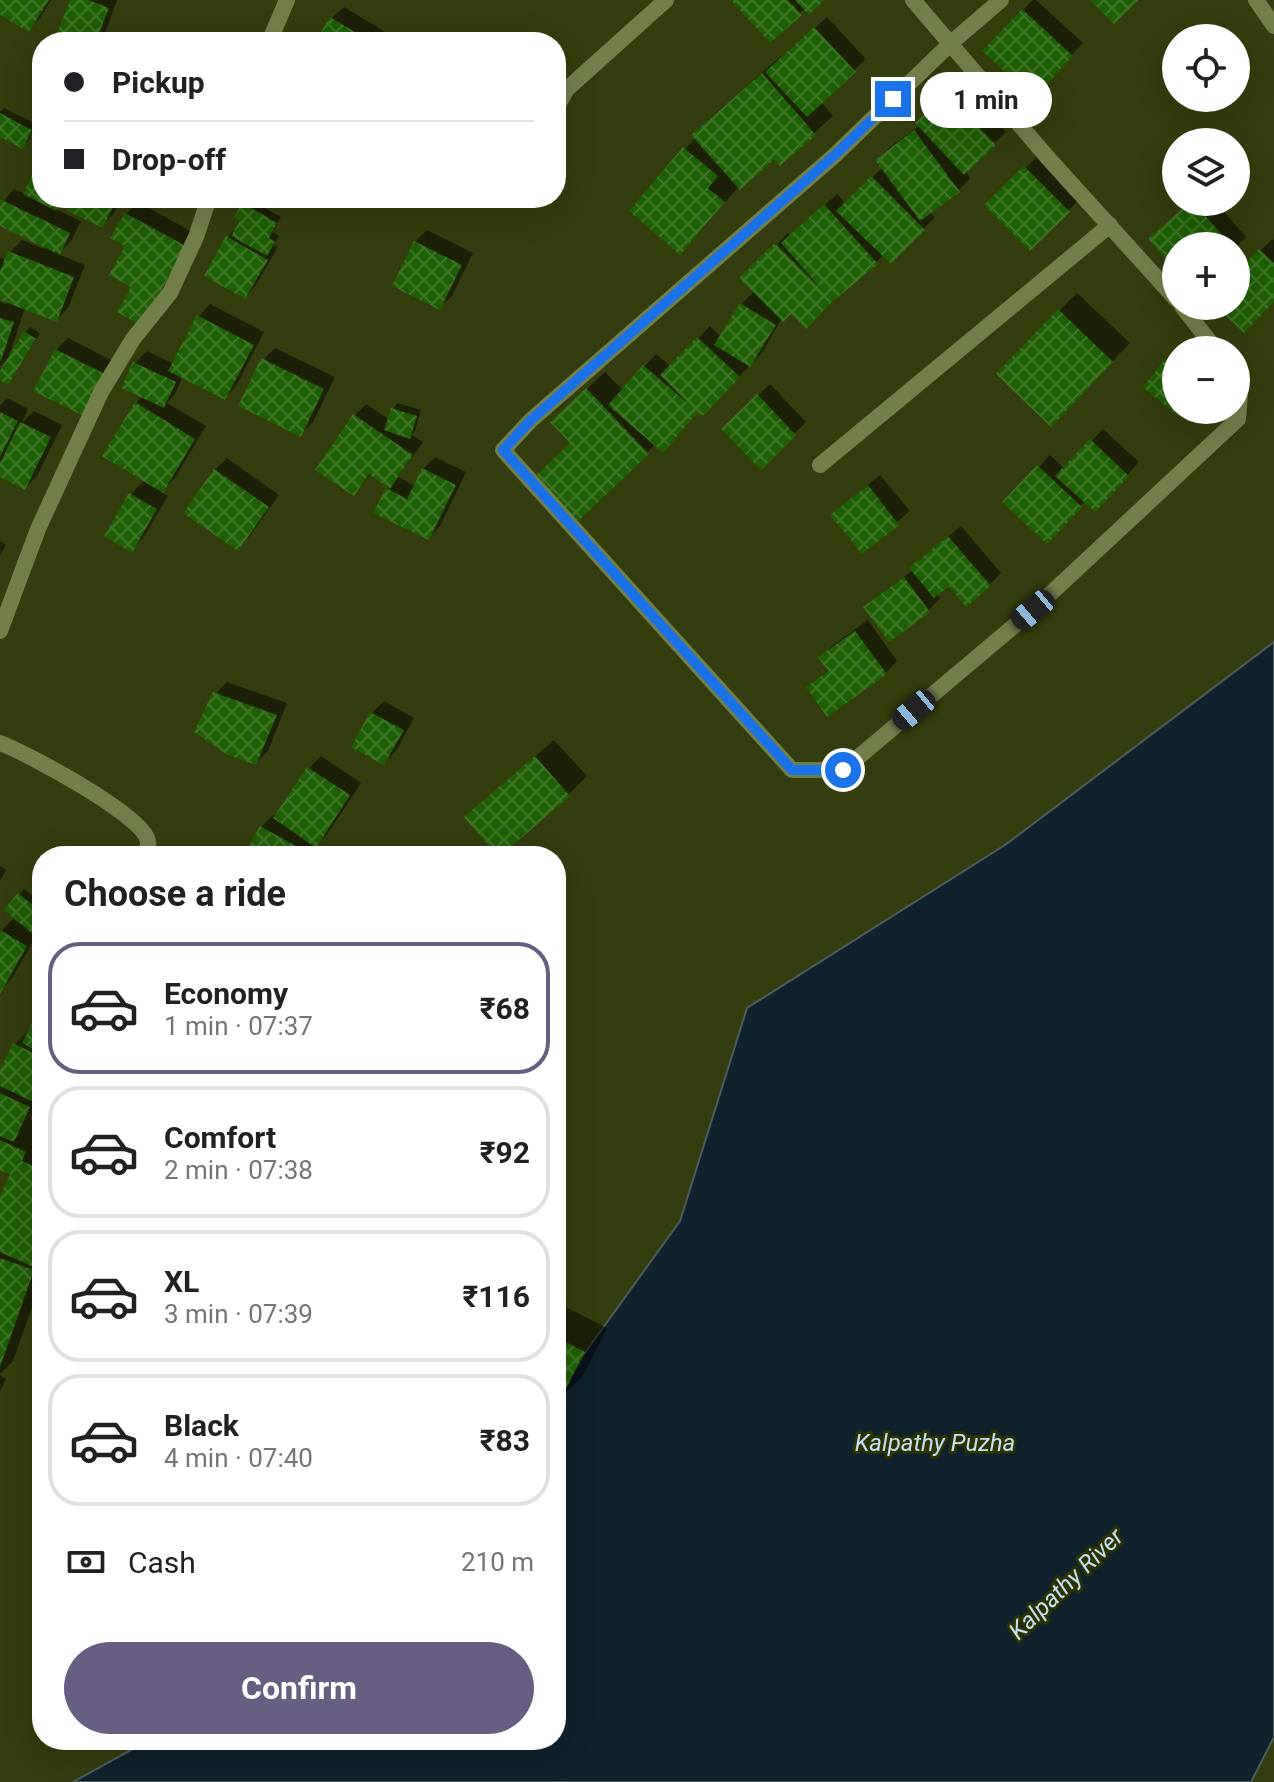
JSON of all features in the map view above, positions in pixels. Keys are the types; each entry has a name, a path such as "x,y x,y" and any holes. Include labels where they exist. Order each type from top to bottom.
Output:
{"street":[{"path":"273,32 287,0"},
{"path":"566,91 666,0"},
{"path":"913,0 1048,158 1162,283"},
{"path":"1001,0 951,43 835,155 531,420 503,450 792,770 843,770 1033,610 1233,424"},
{"path":"1256,0 1274,26"},
{"path":"0,631 38,529 101,392 133,339 170,293 206,208"},
{"path":"820,465 1110,225"},
{"path":"1193,320 1205,336"},
{"path":"0,743 21,751 102,799 139,826 146,835 148,846"}],"water":[{"name":"Kalpathy Puzha","path":"1274,642 1274,1737 1251,1782 73,1782 131,1750 566,1750 566,1379 680,1221 747,1008 1005,845"}],"building":[{"path":"0,0 49,0 29,32 0,15"},
{"path":"70,0 88,0 109,8 100,32 58,32"},
{"path":"731,0 788,0 802,15 770,43"},
{"path":"795,0 825,0 809,15"},
{"path":"1090,0 1139,0 1114,24"},
{"path":"1022,9 1073,56 1034,98 982,51"},
{"path":"330,17 355,32 321,32"},
{"path":"814,27 856,72 807,117 765,72"},
{"path":"762,73 816,135 780,166 774,160 740,190 691,135"},
{"path":"947,94 996,145 964,175 915,123"},
{"path":"0,113 32,130 23,149 0,137"},
{"path":"914,130 960,192 920,221 875,160"},
{"path":"683,147 718,176 708,188 725,202 680,255 629,211"},
{"path":"1024,166 1070,212 1030,251 984,205"},
{"path":"32,176 32,199 23,194"},
{"path":"871,176 925,230 891,264 836,211"},
{"path":"0,199 70,233 60,255 0,226"},
{"path":"824,204 878,264 833,301 806,329 791,314 783,322 739,278 775,243 823,291 781,243"},
{"path":"69,208 112,208 103,228 67,211"},
{"path":"239,208 251,208 277,223 269,238 275,242 267,256 231,236 240,221 234,217"},
{"path":"125,213 186,246 142,326 117,312 131,287 109,275 125,246 110,238"},
{"path":"1174,216 1205,216 1220,232 1162,232 1162,254 1148,239"},
{"path":"226,236 268,260 245,299 204,276"},
{"path":"414,241 462,265 440,310 392,286"},
{"path":"1259,249 1274,263 1274,302 1244,333 1231,320 1250,320 1250,258"},
{"path":"8,251 74,277 57,322 0,300 0,271"},
{"path":"740,303 776,325 750,367 714,345"},
{"path":"1058,309 1113,362 1051,427 996,374"},
{"path":"197,315 254,345 225,400 168,371"},
{"path":"0,318 14,322 1,361 0,361"},
{"path":"24,331 36,339 8,385 0,380 0,371"},
{"path":"697,337 740,377 703,416 698,412 663,453 608,405 643,365 689,404 660,375"},
{"path":"55,349 105,374 84,416 33,391"},
{"path":"261,358 324,389 301,437 238,406"},
{"path":"133,362 176,382 164,408 121,388"},
{"path":"1162,363 1162,403 1143,387"},
{"path":"586,388 649,454 572,527 529,482 570,443 550,422"},
{"path":"757,394 796,435 761,470 721,429"},
{"path":"135,402 195,439 163,493 102,456"},
{"path":"391,408 417,416 410,439 384,430"},
{"path":"0,412 18,421 0,457"},
{"path":"353,414 413,455 390,489 369,474 354,496 315,470"},
{"path":"20,422 51,437 25,490 0,477 0,463"},
{"path":"1090,439 1129,476 1095,512 1055,476"},
{"path":"1037,465 1082,507 1047,544 1002,502"},
{"path":"422,468 456,485 429,540 373,513 386,488 407,499"},
{"path":"214,469 269,507 238,551 183,513"},
{"path":"868,485 899,525 862,554 830,515"},
{"path":"129,493 157,509 132,553 104,536"},
{"path":"948,536 991,586 966,607 949,586 934,598 909,568"},
{"path":"904,577 930,612 889,642 863,607"},
{"path":"855,631 887,674 827,717 806,687 828,671 818,657"},
{"path":"213,692 277,715 256,765 226,754 194,732"},
{"path":"370,712 404,730 384,765 351,747"},
{"path":"535,756 570,796 512,846 489,846 464,817"},
{"path":"307,767 350,795 317,846 273,818"},
{"path":"260,826 296,846 249,846"},
{"path":"18,893 32,905 32,933 4,910"},
{"path":"0,930 27,946 0,994"},
{"path":"32,1024 32,1048 22,1043"},
{"path":"13,1043 32,1052 32,1101 0,1086 0,1070"},
{"path":"0,1093 30,1107 14,1142 0,1136"},
{"path":"0,1140 26,1152 22,1161 32,1166 32,1266 0,1252 0,1196 10,1174 0,1170"},
{"path":"0,1258 32,1269 32,1276 0,1367"},
{"path":"566,1342 585,1352 566,1389"}],"route":[{"path":"843,770 792,770 503,450 531,420 835,155 893,99"}],"water label":[{"name":"Kalpathy River","path":"1066,1584"}]}
